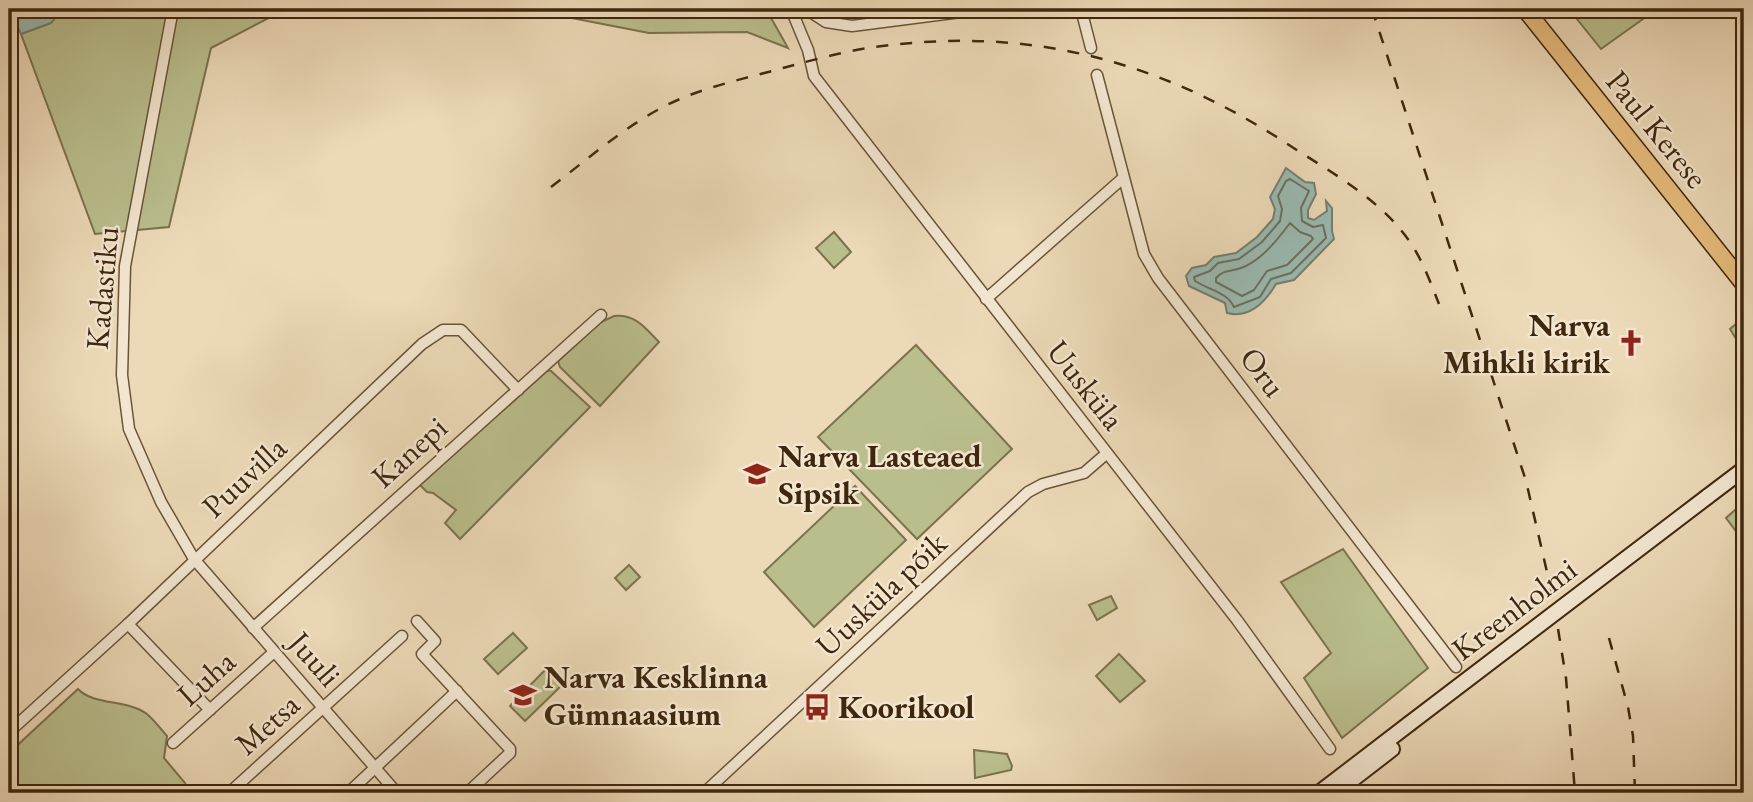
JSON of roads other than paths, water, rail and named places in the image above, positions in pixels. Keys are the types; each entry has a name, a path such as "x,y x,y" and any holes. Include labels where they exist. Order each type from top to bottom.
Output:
{"highway":[{"name":"Paul Kerese","path":"1525,9 1744,284"}],"main road":[{"name":"Kreenholmi","path":"1318,793 1412,728 1709,501 1744,469"},
{"name":"Kreenholmi","path":"1709,501 1744,480"},
{"name":"Kreenholmi","path":"1335,793 1412,728"}],"street":[{"name":"Kadastiku","path":"173,9 125,266 122,375 129,429 161,502 194,559"},
{"name":"Uusküla","path":"790,9 808,50 814,76 1283,681 1330,748"},
{"path":"806,9 826,22 852,26 984,9"},
{"path":"1081,9 1091,48"},
{"name":"Oru","path":"1097,75 1144,254 1158,278 1456,667"},
{"path":"986,299 1123,178"},
{"name":"Kanepi","path":"253,628 601,315"},
{"name":"Puuvilla","path":"9,732 128,624 422,344 443,330 461,330 518,390"},
{"name":"Uusküla põik","path":"704,793 1028,492 1043,484 1084,472 1106,454"},
{"name":"Juuli","path":"194,559 397,793"},
{"path":"417,621 435,641 422,654 510,749 510,753 467,793"},
{"path":"128,624 210,710"},
{"name":"Metsa","path":"229,793 402,636"},
{"name":"Luha","path":"173,743 274,652"},
{"path":"348,793 457,691"}],"water":[{"path":"9,9 62,9 51,23 21,34"},
{"path":"1286,168 1305,182 1314,183 1316,194 1308,210 1308,218 1314,220 1327,211 1326,201 1332,208 1334,239 1294,280 1276,284 1256,307 1243,313 1227,313 1225,303 1189,286 1186,276 1192,268 1206,265 1214,257 1236,253 1257,237 1273,219 1275,209 1270,197"}],"railway":[{"path":"1372,9 1526,481 1553,598 1566,678 1575,793"},
{"path":"551,187 651,113 695,93 724,84 829,56 875,47 985,41 1037,46 1088,55 1138,70 1187,89 1283,141 1352,186 1383,211 1410,242 1439,304"},
{"path":"1609,638 1633,736 1635,793"}],"place":[{"name":"Narva Mihkli kirik","path":"1631,343"},
{"name":"Narva Lasteaed Sipsik","path":"757,474"},
{"name":"Narva Kesklinna Gümnaasium","path":"523,695"},
{"name":"Koorikool","path":"817,707"}]}
